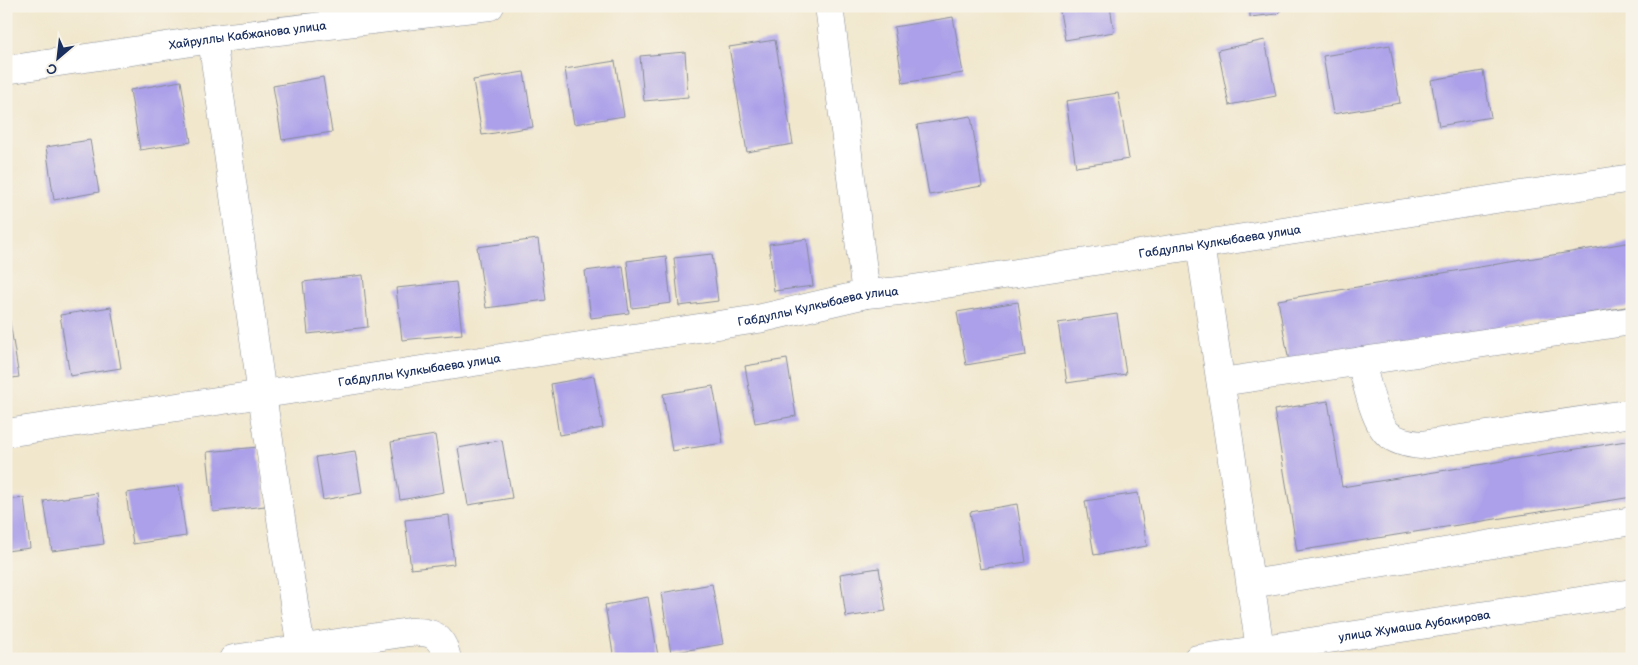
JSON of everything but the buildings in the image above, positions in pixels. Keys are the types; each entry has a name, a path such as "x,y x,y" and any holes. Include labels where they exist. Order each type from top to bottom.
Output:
{"street":[{"name":"Хайруллы Кабжанова улица","path":"6,70 212,39 490,6"},
{"path":"829,6 866,294"},
{"path":"212,39 262,395 301,649"},
{"name":"Габдуллы Кулкыбаева улица","path":"6,433 758,319 866,294 900,291 1632,178"},
{"path":"1200,244 1260,649"},
{"path":"1221,382 1632,321"},
{"path":"1361,361 1379,421 1389,435 1405,443 1421,445 1632,413"},
{"path":"1251,584 1632,521"},
{"name":"улица Жумаша Аубакирова","path":"1197,659 1632,593"},
{"path":"232,659 426,631 437,637 445,650 447,659"}]}
